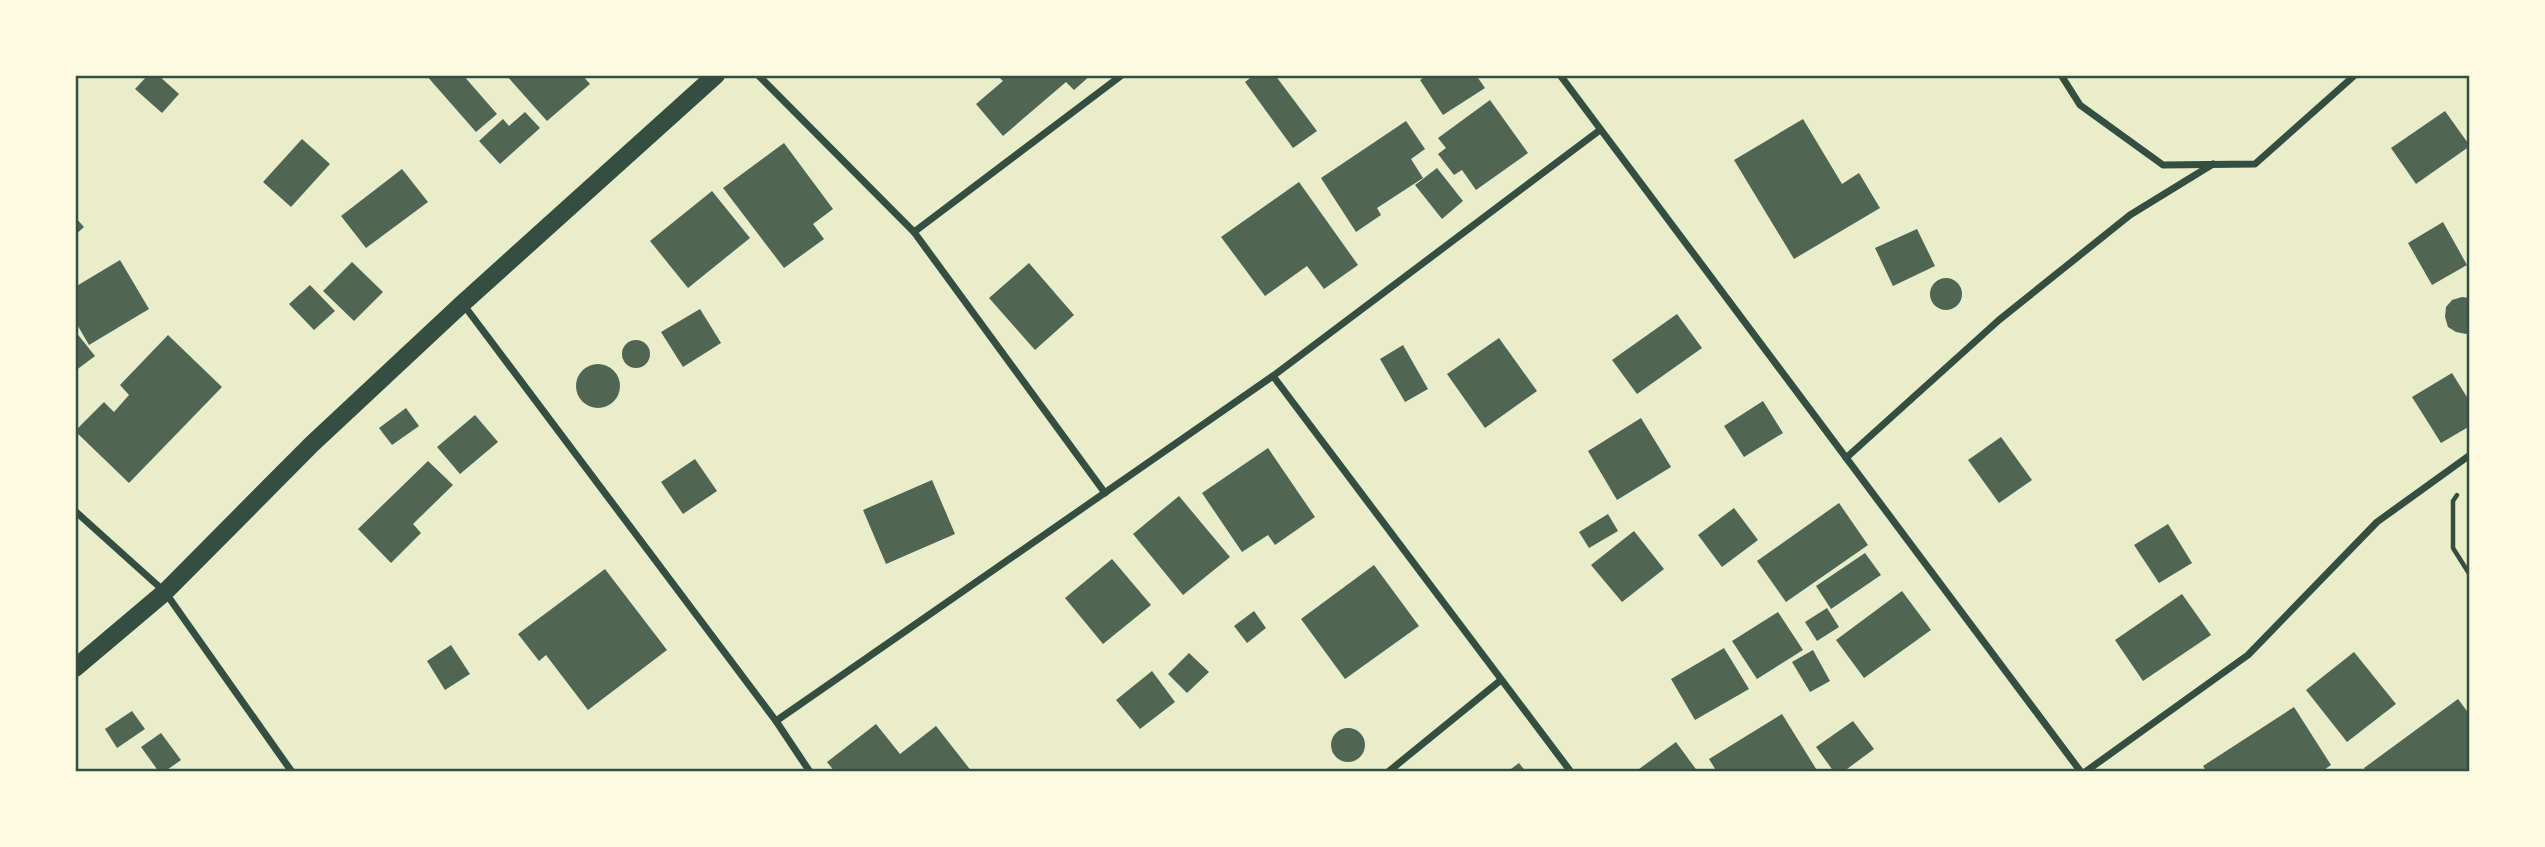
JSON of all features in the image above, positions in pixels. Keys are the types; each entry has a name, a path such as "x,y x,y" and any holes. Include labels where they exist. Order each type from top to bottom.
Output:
{"main road":[{"path":"75,668 165,593 312,444 463,303 716,75"}],"street":[{"path":"758,75 914,232 1105,493"},
{"path":"914,232 1122,75"},
{"path":"1560,75 2083,772 2248,655 2378,522 2470,455"},
{"path":"2061,75 2080,105 2163,165 2255,164 2355,75"},
{"path":"776,721 1273,376 1600,130"},
{"path":"1846,458 2010,311 2130,215 2213,164"},
{"path":"463,303 776,721 810,772"},
{"path":"1273,376 1571,772"},
{"path":"75,510 165,593 292,772"},
{"path":"1388,772 1501,680"}],"path":[{"path":"2459,491 2453,501 2453,548 2470,575"}],"building":[{"path":"148,75 158,75 179,94 162,113 135,89"},
{"path":"426,75 463,75 497,114 476,132"},
{"path":"506,75 582,75 590,84 547,121"},
{"path":"997,75 1091,75 1074,90 1066,82 1003,136 976,104 1003,81"},
{"path":"1254,75 1275,75 1317,131 1293,148 1245,82"},
{"path":"1427,75 1476,75 1485,88 1443,115 1420,80"},
{"path":"1490,100 1528,153 1476,190 1462,170 1454,175 1438,154 1446,148 1438,138"},
{"path":"2445,111 2470,146 2416,184 2391,148"},
{"path":"525,112 540,128 500,164 479,141 503,119 509,126"},
{"path":"1803,119 1842,184 1859,173 1880,208 1794,259 1734,160"},
{"path":"1406,121 1425,149 1411,159 1423,178 1377,208 1381,215 1356,232 1321,178"},
{"path":"302,139 330,164 291,207 263,182"},
{"path":"784,143 833,209 813,224 824,239 784,268 723,188"},
{"path":"1437,168 1463,201 1442,219 1415,185"},
{"path":"402,169 428,202 366,248 341,216"},
{"path":"1299,182 1358,265 1324,289 1307,266 1265,296 1221,237"},
{"path":"712,191 750,238 688,288 650,241"},
{"path":"75,217 84,227 75,235"},
{"path":"2443,222 2467,265 2432,285 2408,243"},
{"path":"1917,229 1935,266 1893,286 1875,248"},
{"path":"120,260 149,309 89,345 75,321 75,287"},
{"path":"352,262 383,292 354,321 323,291"},
{"path":"1029,263 1074,315 1035,350 989,298"},
{"path":"1946,278 1957,283 1962,294 1957,305 1946,310 1935,305 1930,294 1935,283"},
{"path":"310,285 335,311 314,330 289,304"},
{"path":"2470,298 2470,332 2466,334 2448,327 2445,317 2446,307 2452,300"},
{"path":"700,309 721,343 683,367 661,332"},
{"path":"1677,314 1702,348 1637,394 1612,360"},
{"path":"75,331 95,356 75,371"},
{"path":"168,335 222,387 129,483 75,431 104,402 114,412 129,395 120,385"},
{"path":"1499,338 1537,391 1485,428 1447,374"},
{"path":"636,340 646,344 650,354 646,364 636,368 626,364 622,354 626,344"},
{"path":"1403,345 1428,389 1405,402 1380,359"},
{"path":"598,364 613,371 620,386 613,401 598,408 583,401 576,386 583,371"},
{"path":"2452,373 2470,402 2470,426 2441,443 2412,397"},
{"path":"1763,401 1783,433 1744,457 1724,426"},
{"path":"406,408 419,426 392,445 379,428"},
{"path":"475,415 498,442 460,474 437,447"},
{"path":"1641,418 1671,467 1617,500 1588,451"},
{"path":"2001,437 2032,480 1999,503 1968,460"},
{"path":"1268,448 1315,517 1275,545 1268,535 1242,552 1202,493"},
{"path":"695,459 717,491 683,514 661,482"},
{"path":"428,461 453,485 413,524 421,533 391,563 358,529"},
{"path":"932,480 955,534 886,564 863,510"},
{"path":"1179,496 1230,557 1183,595 1133,534"},
{"path":"1839,503 1868,545 1786,602 1757,561"},
{"path":"1734,508 1758,540 1722,567 1698,535"},
{"path":"1608,514 1618,531 1589,548 1579,532"},
{"path":"2168,524 2192,563 2159,583 2134,545"},
{"path":"1634,531 1664,569 1622,602 1591,565"},
{"path":"1865,553 1881,575 1831,609 1816,586"},
{"path":"1112,559 1151,605 1103,644 1065,598"},
{"path":"1374,565 1419,626 1345,679 1301,619"},
{"path":"605,569 667,650 588,710 546,655 539,661 518,634"},
{"path":"1902,591 1931,630 1864,678 1836,640"},
{"path":"2182,594 2211,635 2143,681 2115,640"},
{"path":"1827,608 1839,627 1817,641 1805,622"},
{"path":"1254,611 1266,628 1247,643 1234,626"},
{"path":"1778,612 1803,650 1757,679 1732,641"},
{"path":"451,645 470,674 445,690 427,661"},
{"path":"1724,648 1749,689 1695,720 1671,679"},
{"path":"1813,650 1830,681 1810,692 1792,662"},
{"path":"2354,652 2396,704 2347,742 2306,690"},
{"path":"1189,653 1209,672 1187,693 1168,674"},
{"path":"1152,671 1175,702 1140,729 1116,700"},
{"path":"2458,699 2470,715 2470,772 2367,772 2364,768"},
{"path":"2294,707 2331,765 2321,772 2207,772 2203,766"},
{"path":"132,711 145,729 117,748 105,729"},
{"path":"1782,714 1818,772 1717,772 1709,759"},
{"path":"1853,721 1874,749 1843,772 1834,772 1816,747"},
{"path":"876,724 900,754 936,726 972,772 835,772 827,762"},
{"path":"1348,728 1360,733 1365,745 1360,757 1348,762 1336,757 1331,745 1336,733"},
{"path":"161,733 181,760 164,772 159,772 141,747"},
{"path":"1676,742 1698,772 1635,772"},
{"path":"1519,763 1526,772 1507,772"}]}
